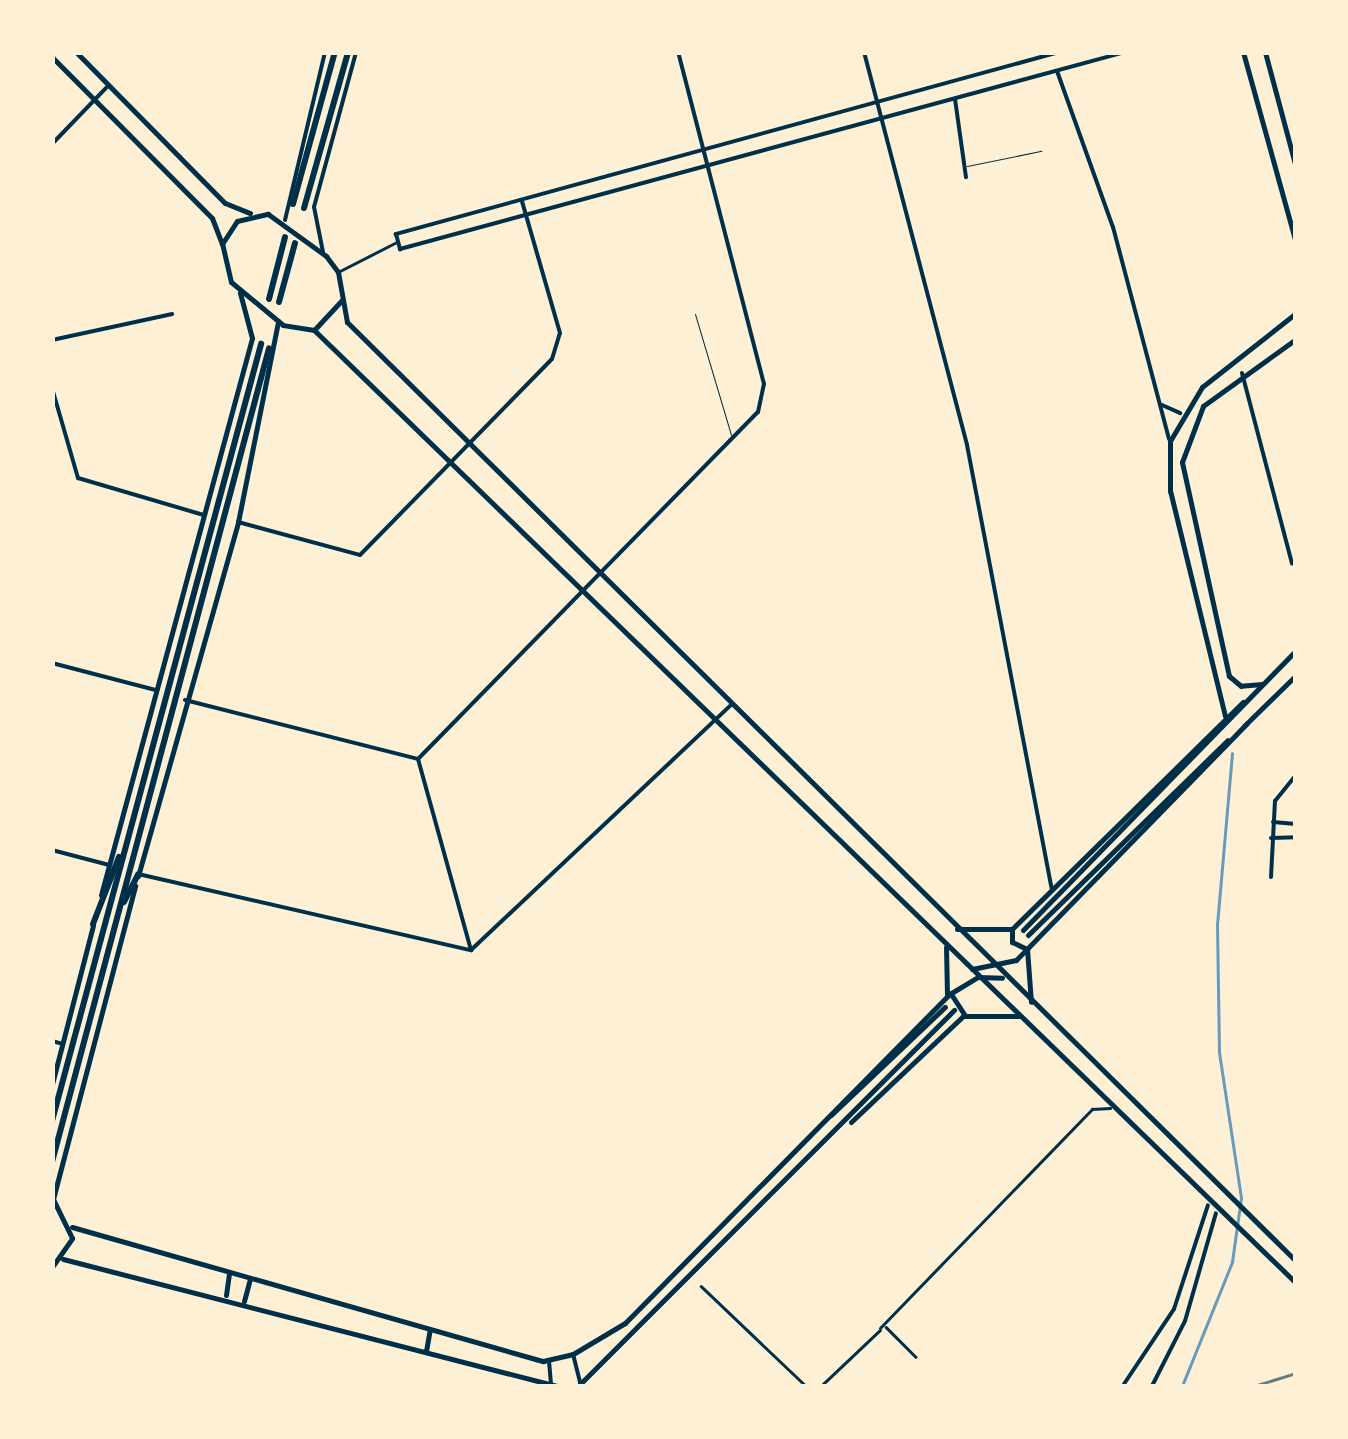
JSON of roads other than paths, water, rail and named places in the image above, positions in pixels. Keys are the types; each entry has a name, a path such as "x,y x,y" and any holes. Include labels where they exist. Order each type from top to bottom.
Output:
{"highway":[{"path":"293,204 335,52"},
{"path":"304,208 348,52"},
{"path":"269,298 285,237"},
{"path":"279,302 295,243"},
{"path":"52,1121 261,344"},
{"path":"52,1162 269,348"},
{"path":"93,924 128,838"},
{"path":"117,916 138,874"}],"main road":[{"path":"76,52 225,203 250,214 285,220 326,256 338,272 347,322 954,929 1293,1260"},
{"path":"1243,52 1296,243"},
{"path":"1264,52 1296,168"},
{"path":"52,57 212,218 252,338 52,1084"},
{"path":"222,244 250,214"},
{"path":"238,290 278,321 314,330 455,458 1208,1205 1296,1282"},
{"path":"314,330 342,300"},
{"path":"1225,716 1170,491 1170,441 1180,414 1296,313"},
{"path":"278,321 238,522 185,700 53,1198 72,1227 549,1361 573,1354 625,1323 948,995 978,977 1005,979"},
{"path":"1262,684 1241,686 1229,676 1182,478 1192,425 1242,373 1296,338"},
{"path":"1296,650 1026,932 1296,675"},
{"path":"954,929 1012,929 1225,716 1248,700"},
{"path":"969,968 998,971 1027,949 1246,724"},
{"path":"1012,929 1012,942 1027,949"},
{"path":"946,947 948,995"},
{"path":"1027,949 1031,1005"},
{"path":"580,1386 963,1016 964,1002 948,995"},
{"path":"824,1121 945,1007"},
{"path":"841,1130 954,1010"},
{"path":"963,1016 1019,1016"},
{"path":"1089,1086 1103,1076"},
{"path":"1208,1205 1220,1192"},
{"path":"52,1268 63,1258 72,1227"},
{"path":"63,1258 226,1295 553,1386"},
{"path":"226,1295 230,1274"},
{"path":"244,1300 250,1280"},
{"path":"426,1350 430,1329"}],"street":[{"path":"285,220 325,52"},
{"path":"326,256 314,206 356,52"},
{"path":"418,759 765,400 678,52"},
{"path":"864,52 878,119 967,445 1052,889"},
{"path":"1029,52 1029,60"},
{"path":"1059,52 396,234 400,249 1125,52"},
{"path":"1057,71 1162,404 1170,441"},
{"path":"52,144 108,86"},
{"path":"955,98 966,178"},
{"path":"238,522 360,555 469,445 559,346 521,199"},
{"path":"338,272 398,241"},
{"path":"52,340 172,314"},
{"path":"1242,373 1292,564"},
{"path":"52,388 78,478 204,515"},
{"path":"1162,404 1180,414"},
{"path":"52,663 156,690"},
{"path":"185,700 418,759"},
{"path":"472,950 731,704"},
{"path":"418,759 472,950"},
{"path":"1271,876 1271,838 1280,786 1296,776"},
{"path":"1273,822 1296,824"},
{"path":"1271,838 1296,837"},
{"path":"52,850 109,865"},
{"path":"138,874 472,950"},
{"path":"52,1041 63,1044"},
{"path":"820,1386 882,1328 1092,1110 1110,1108"},
{"path":"1122,1386 1174,1310 1208,1205"},
{"path":"1152,1386 1184,1321 1218,1214"},
{"path":"701,1286 806,1386"},
{"path":"882,1328 916,1358"},
{"path":"573,1354 580,1386"},
{"path":"549,1361 553,1386"},
{"path":"1122,1386 1140,1386"}],"lane":[{"path":"964,166 1041,151"},
{"path":"695,314 732,438"}],"waterway":[{"path":"1182,1386 1232,1262 1241,1198 1219,1052 1217,925 1232,754"}],"railway":[{"path":"1254,1386 1296,1373"}]}
